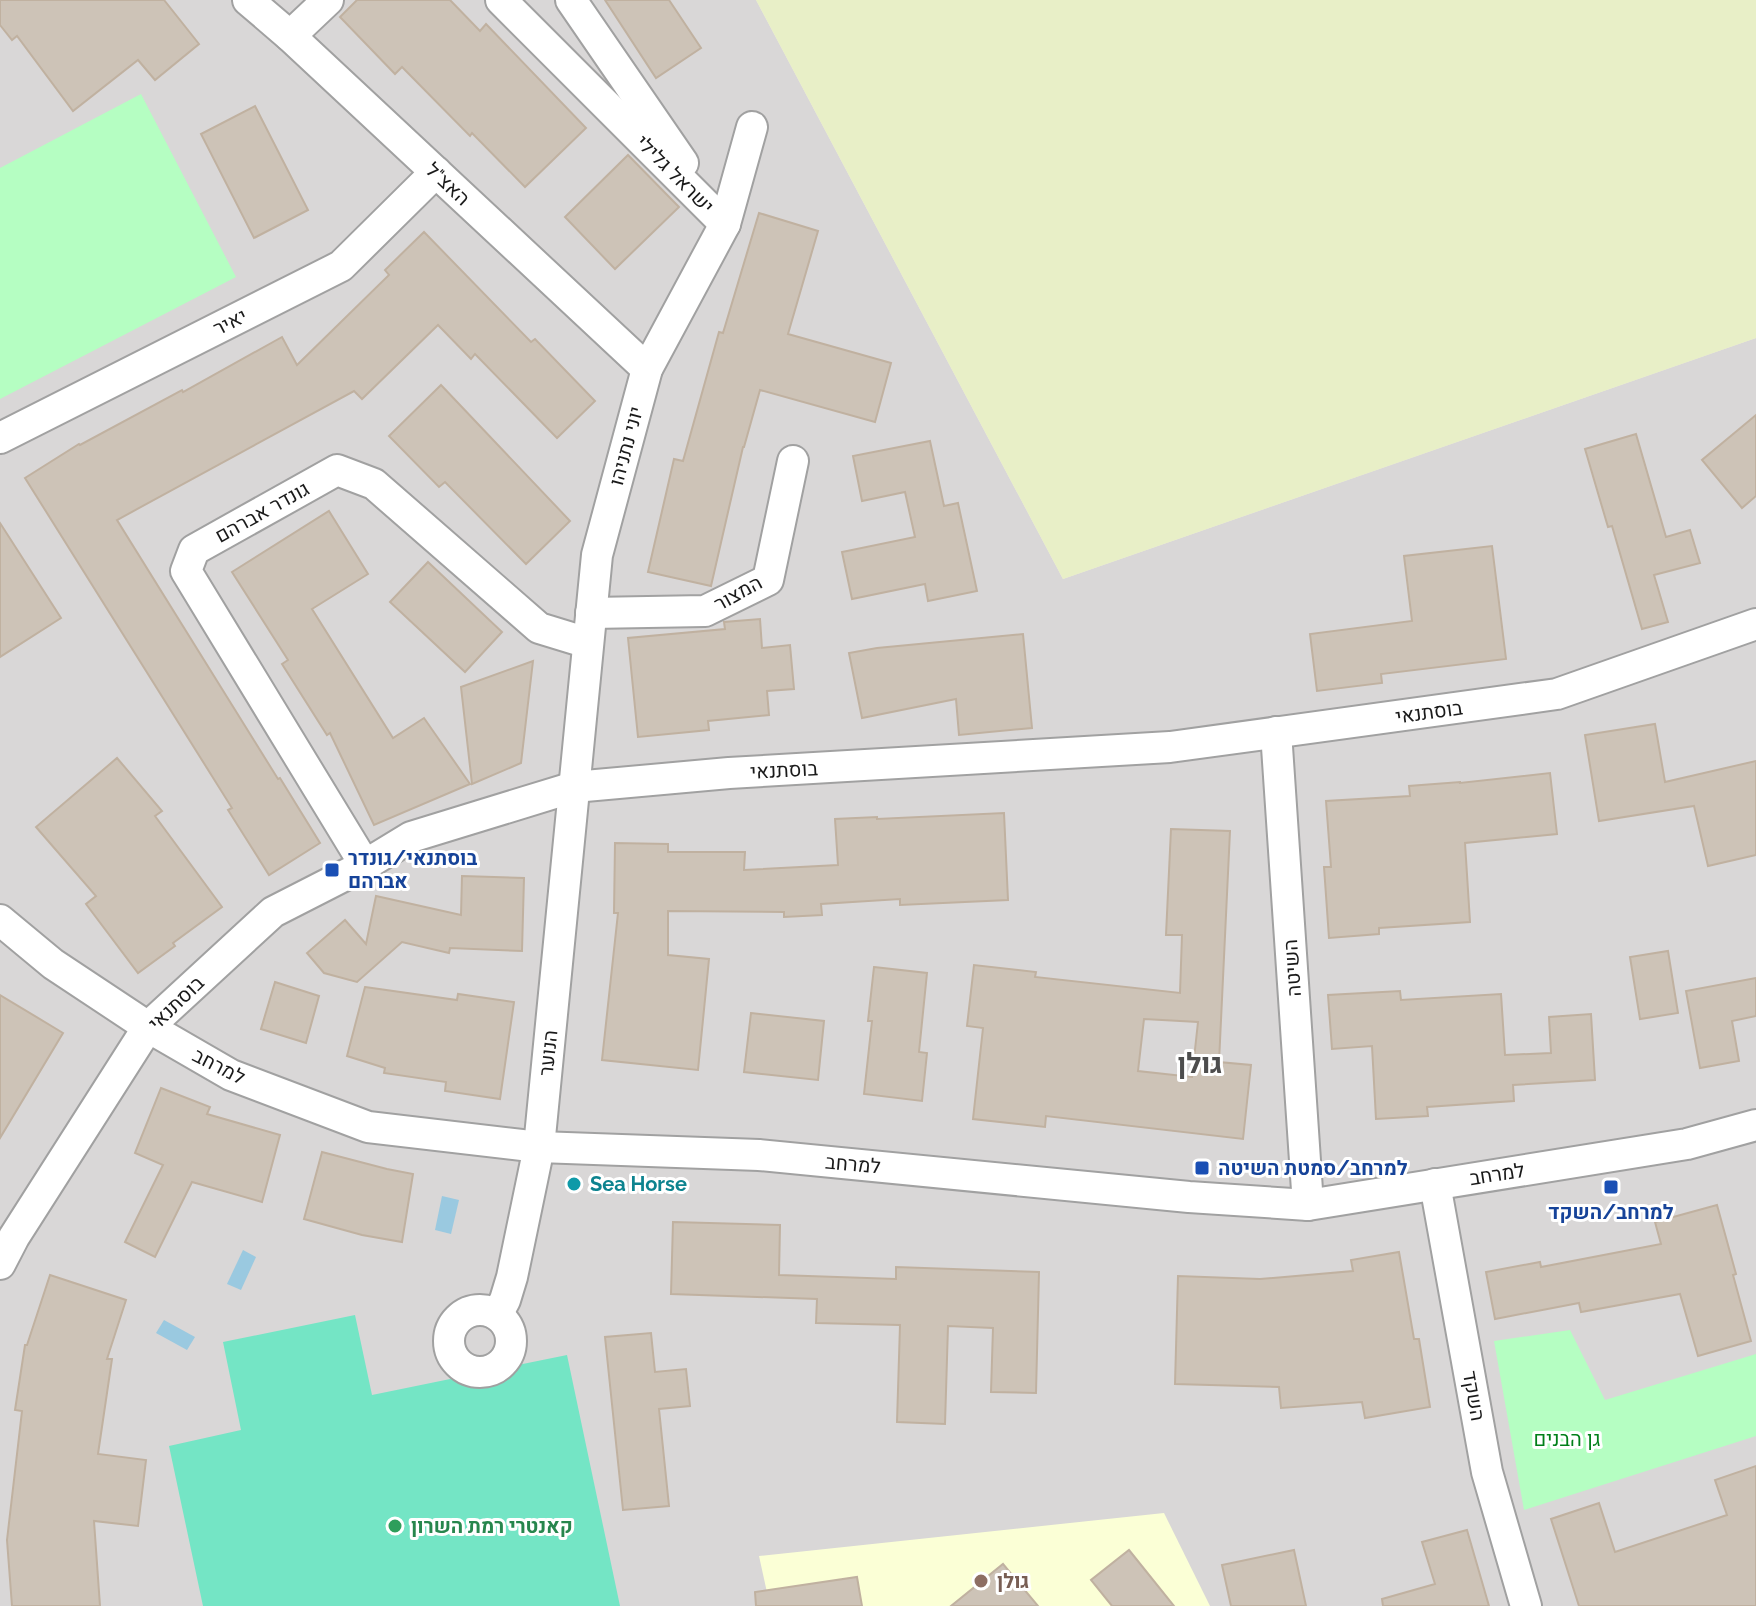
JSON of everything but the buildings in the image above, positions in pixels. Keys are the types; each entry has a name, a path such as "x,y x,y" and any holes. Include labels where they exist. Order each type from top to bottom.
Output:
{"street":[{"name":"האצ\"ל","path":"248,0 647,369"},
{"path":"290,36 328,0"},
{"name":"ישראל גלילי","path":"501,0 725,224"},
{"name":"ישראל גלילי","path":"571,0 725,224"},
{"name":"יוני נתניהו","path":"574,787 597,555 647,369 725,224 752,127"},
{"name":"יאיר","path":"0,438 341,266 436,172"},
{"name":"המצור","path":"591,613 705,611 768,580 793,461"},
{"name":"גונדר אברהם","path":"365,865 186,571 194,550 337,470 374,484 539,628 588,643"},
{"name":"בוסתנאי","path":"0,1264 14,1237 148,1027 273,912 365,865 411,837 574,787 729,773 1170,747 1557,694 1756,624"},
{"name":"השיטה","path":"1276,732 1308,1205"},
{"name":"הנוער","path":"497,1315 512,1277 539,1147 574,787"},
{"name":"למרחב","path":"0,920 53,964 148,1027 231,1075 368,1127 539,1147 759,1155 1308,1205 1687,1144 1756,1125"},
{"name":"השקד","path":"1435,1184 1487,1472 1526,1606"}],"shaded area":[{"path":"0,0 756,0 1063,579 1756,338 1756,1606 0,1606"},
{"path":"756,0 1756,0 1756,338 1063,579"},
{"name":"גולן","path":"1164,1513 1210,1606 770,1606 759,1556"}],"green space":[{"path":"141,94 236,277 0,399 0,168"},
{"name":"קאנטרי רמת השרון","path":"355,1315 372,1395 567,1355 620,1606 203,1606 169,1446 241,1430 223,1342"},
{"name":"גן הבנים","path":"1570,1330 1605,1400 1756,1354 1756,1436 1524,1510 1494,1341"}],"water":[{"path":"442,1196 459,1200 451,1234 435,1230"},
{"path":"243,1250 256,1257 241,1290 227,1284"},
{"path":"164,1320 195,1337 187,1350 156,1333"}],"place":[{"name":"בוסתנאי/גונדר אברהם","path":"332,870"},
{"name":"למרחב/סמטת השיטה","path":"1202,1168"},
{"name":"Sea Horse","path":"574,1184"},
{"name":"למרחב/השקד","path":"1611,1187"},
{"name":"קאנטרי רמת השרון","path":"395,1526"},
{"name":"גולן","path":"981,1581"}],"district":[{"name":"גולן","path":"1200,1063"}]}
